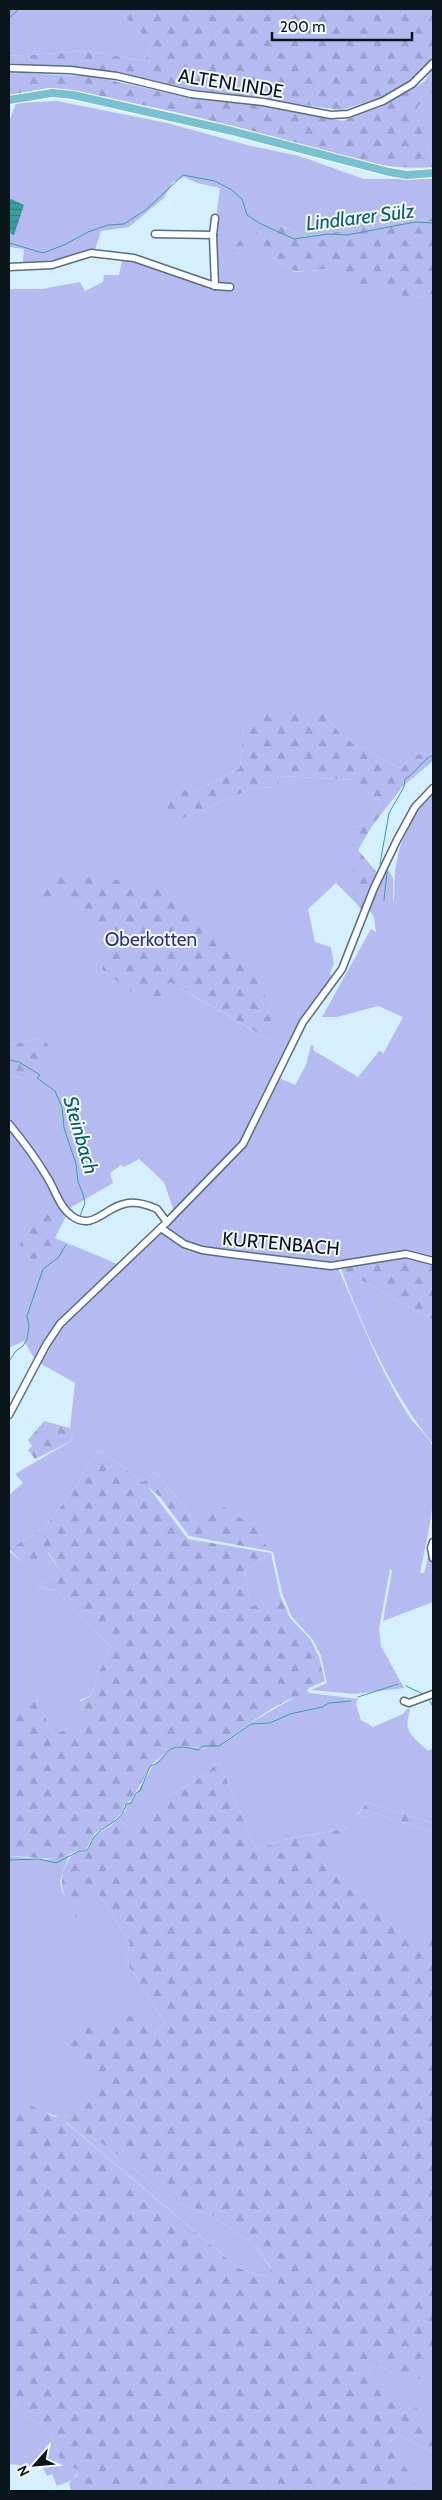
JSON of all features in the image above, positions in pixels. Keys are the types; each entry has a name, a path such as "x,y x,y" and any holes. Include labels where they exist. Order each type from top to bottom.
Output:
{"main road":[{"path":"9,100 52,93 73,95 232,131 389,172 407,175 433,173"}],"street":[{"name":"ALTENLINDE","path":"9,68 70,70 117,76 191,94 263,102 331,115 348,114 383,101 412,84 433,63"},
{"path":"215,218 213,235 216,286"},
{"path":"155,234 213,235"},
{"path":"9,267 52,265 90,253 134,258 216,286 230,287"},
{"path":"9,1415 46,1345 60,1324 161,1228 243,1144 305,1018 335,980 344,963 374,888 409,818 418,804 433,788"},
{"path":"9,1124 34,1157 64,1208 74,1217 84,1220 96,1220 119,1205 134,1203 157,1209 167,1222"},
{"name":"KURTENBACH","path":"161,1228 184,1244 202,1250 331,1266 406,1254 433,1261"},
{"path":"433,1542 433,1558"},
{"path":"404,1701 409,1703 433,1694"}],"green space":[{"path":"9,9 117,9 151,44 145,61 88,51 9,56"},
{"path":"117,9 433,9 433,55 430,63 409,83 380,98 341,110 188,89 91,69 9,63 9,56 88,51 145,61 151,44"},
{"path":"433,68 433,91 417,107 433,167 409,168 363,162 204,119 69,90 48,88 9,95 9,72 96,77 191,98 250,104 343,121 383,106 424,82"},
{"path":"433,91 433,166 416,107"},
{"path":"57,101 167,123 247,145 299,156 364,179 433,179 433,218 308,236 278,225 235,243 236,254 250,249 261,250 294,272 334,269 414,298 433,294 433,745 398,768 343,737 323,713 244,727 240,768 192,793 184,818 256,787 277,788 281,776 356,780 380,802 370,824 353,827 353,900 336,883 308,909 315,942 331,947 334,963 330,974 335,979 306,1014 245,1138 200,1189 209,1184 246,1145 279,1078 295,1085 306,1065 311,1045 314,1046 313,1050 358,1077 380,1050 383,1054 403,1017 378,1006 337,1017 322,1017 371,929 376,932 374,917 368,908 387,868 393,878 393,904 399,850 412,820 433,793 433,1258 409,1252 338,1268 390,1383 411,1419 427,1437 433,1449 434,1496 420,1573 424,1573 430,1548 433,1565 433,1602 383,1621 392,1571 390,1569 379,1629 381,1646 404,1688 355,1694 311,1690 327,1683 321,1656 313,1640 292,1617 282,1593 273,1552 270,1551 257,1529 197,1525 180,1501 155,1472 143,1482 98,1449 72,1493 43,1529 9,1549 9,1495 23,1483 15,1474 73,1440 70,1428 75,1383 36,1361 24,1341 9,1348 9,1074 25,1079 44,1038 9,1045 9,289 42,289 80,282 85,291 103,282 104,275 119,275 123,257 215,286 213,242 220,188 197,183 184,177 173,182 164,198 129,227 101,231 95,250 50,260 23,262 24,249 9,247 9,122 16,103","holes":["240,953 273,1009 273,1042 180,988","139,1159 164,1182 175,1214 120,1265 55,1238 70,1208 113,1183 110,1173 121,1165 124,1167"]},
{"path":"433,218 433,294 414,298 352,284 346,276 333,270 294,271 262,252 251,251 235,254 233,252 235,243 258,232 266,223 278,225 308,236"},
{"path":"262,709 323,713 343,737 398,768 433,745 433,761 403,786 372,826 358,850 379,875 363,911 353,900 353,827 370,824 380,802 356,780 281,776 277,788 256,787 184,818 163,813 168,793 183,789 192,793 240,768 244,727"},
{"name":"Oberkotten","path":"55,873 94,875 168,891 203,915 243,956 273,1009 273,1042 170,982 152,1008 102,969 114,947 65,901 37,906"},
{"path":"44,1038 49,1047 25,1079 9,1074 9,1045"},
{"path":"55,1211 54,1243 35,1259 17,1262 21,1240 48,1212"},
{"path":"405,1256 433,1262 433,1320 341,1269"},
{"path":"341,1269 433,1320 433,1444 405,1404 380,1361"},
{"path":"44,1421 70,1428 73,1440 35,1459 28,1450 32,1446 28,1440"},
{"path":"98,1449 143,1482 155,1472 180,1501 197,1525 224,1507 257,1529 270,1551 189,1536 160,1497 148,1487 188,1539 271,1553 244,1571 251,1607 280,1595 290,1618 311,1640 319,1657 325,1681 309,1688 307,1691 310,1693 297,1696 260,1716 213,1749 180,1746 172,1748 153,1763 131,1800 124,1805 125,1809 110,1825 95,1833 85,1851 82,1850 60,1858 9,1856 9,1703 34,1693 53,1735 81,1723 75,1705 92,1695 96,1678 111,1647 57,1591 38,1587 61,1571 48,1552 40,1558 22,1562 9,1549 43,1529 72,1493"},
{"path":"9,1551 22,1562 47,1552 61,1571 38,1587 57,1591 111,1647 96,1678 92,1695 80,1700 82,1723 53,1735 34,1694 9,1703"},
{"path":"271,1553 280,1595 251,1608 244,1571"},
{"path":"310,1693 358,1699 356,1704 361,1720 373,1727 403,1714 408,1708 410,1710 408,1729 410,1734 428,1751 433,1748 433,1823 367,1802 357,1815 364,1817 376,1813 398,1822 433,1831 433,1926 420,1944 323,1863 347,1828 284,1840 256,1849 219,1762 204,1775 170,1795 145,1817 128,1828 118,1818 126,1810 125,1806 132,1801 154,1764 172,1748 180,1746 205,1749 229,1739 252,1722 299,1695"},
{"path":"219,1762 256,1849 284,1840 348,1828 323,1863 420,1943 433,1926 433,2349 427,2349 424,2379 396,2376 378,2365 370,2368 369,2374 421,2411 421,2415 415,2420 433,2430 433,2452 397,2435 389,2442 421,2491 71,2491 69,2483 77,2475 78,2471 60,2458 50,2432 21,2412 9,2398 9,2108 30,2105 54,2117 66,2117 102,2078 60,2037 129,2015 154,2034 165,2023 125,1960 130,1943 98,1893 91,1897 89,1891 77,1919 63,1889 62,1877 64,1870 73,1855 78,1851 86,1852 96,1834 111,1826 118,1818 128,1828 170,1795 204,1775","holes":["64,2121 109,2148 180,2205 211,2215 258,2248 271,2268 267,2277 238,2268"]},
{"path":"367,1802 433,1823 433,1831 398,1822 376,1813 364,1817 357,1816"},
{"path":"69,1855 60,1881 62,1891 77,1918 89,1890 98,1893 130,1943 125,1960 165,2023 154,2034 60,2037 103,2078 69,2115 62,2119 47,2113 9,2108 9,1856 45,1860"},
{"path":"65,2121 109,2148 180,2205 211,2215 258,2248 271,2269 267,2277 238,2268"},
{"path":"427,2349 433,2349 433,2430 414,2420 369,2374 370,2368 378,2365 396,2376"},
{"path":"9,2398 21,2412 50,2432 58,2453 78,2472 73,2480 57,2486 52,2474 47,2476 42,2466 26,2470 19,2465 9,2464"},
{"path":"397,2435 433,2452 433,2491 421,2491 389,2443"}],"shaded area":[{"path":"9,198 24,205 14,235 9,233"}],"waterway":[{"path":"9,18 19,9"},
{"name":"Lindlarer Sülz","path":"9,243 43,253 64,245 88,232 108,225 124,224 147,209 183,175 215,181 232,190 242,199 247,215 259,223 294,239 328,234 347,235 415,222 433,223"},
{"path":"380,864 389,813 404,787 405,779 433,755"},
{"path":"384,900 387,872"},
{"name":"Steinbach","path":"9,1060 19,1062 40,1075 37,1078 55,1091 62,1107 64,1128 76,1164 78,1182 85,1203 80,1216"},
{"name":"Steinbach","path":"9,1361 27,1339 29,1326 27,1316 43,1269 58,1258 66,1245"},
{"path":"358,1697 398,1684"},
{"path":"406,1686 423,1694"},
{"path":"9,1860 39,1859 56,1863 79,1851 86,1851 98,1833 121,1815 126,1804 131,1803 136,1793 140,1791 150,1766 156,1764 171,1749 186,1747 198,1750 203,1746 219,1746 251,1724 270,1723 290,1714 322,1707 329,1703 351,1701"},
{"path":"430,1701 433,1707"}]}
